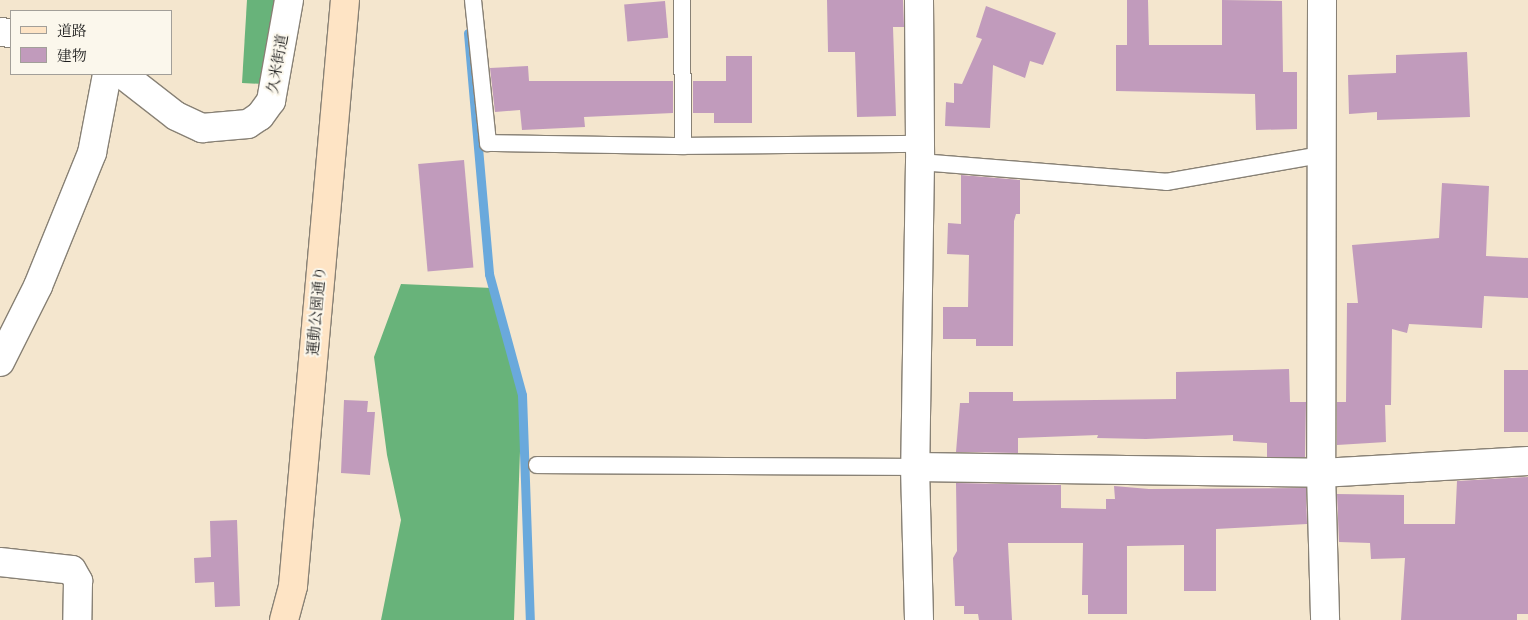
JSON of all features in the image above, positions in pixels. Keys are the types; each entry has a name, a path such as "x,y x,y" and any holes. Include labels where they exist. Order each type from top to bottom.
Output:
{"street":[{"name":"久米街道","path":"123,75 176,116 202,128 248,124 260,116 271,101 289,0"},
{"name":"運動公園通り","path":"284,620 293,586 345,0"},
{"path":"919,0 920,153 915,467 919,620"},
{"path":"1322,0 1320,155 1321,473 1324,620"},
{"path":"0,362 38,286 92,153 107,75"},
{"path":"915,467 1321,473 1528,461"},
{"path":"0,562 72,570 78,581 77,620"}],"lane":[{"path":"473,0 488,144 683,146 920,153 1166,182 1320,155"},
{"path":"682,0 683,146"},
{"path":"537,465 915,467"}],"green space":[{"path":"247,0 277,0 263,84 242,83"},
{"path":"401,284 492,288 522,395 514,620 381,620 401,520 387,455 374,357"}],"building":[{"path":"827,0 903,0 904,27 893,27 896,116 857,117 855,52 828,52"},
{"path":"1127,0 1148,0 1149,45 1222,45 1222,0 1282,1 1283,72 1297,72 1297,129 1256,130 1255,94 1116,91 1116,45 1127,45"},
{"path":"665,1 668,38 627,41 624,5"},
{"path":"986,6 1056,33 1043,65 1030,61 1025,78 993,65 990,128 945,126 946,102 954,103 954,83 962,84 982,39 976,37"},
{"path":"1467,52 1470,117 1377,120 1377,112 1349,114 1348,75 1396,73 1396,55"},
{"path":"726,56 752,56 752,123 714,123 714,113 693,113 693,81 726,81"},
{"path":"528,66 529,81 673,81 673,113 584,117 585,127 522,130 520,110 495,112 490,68"},
{"path":"464,160 473,268 428,272 418,164"},
{"path":"961,175 1020,180 1020,214 1016,214 1014,221 1013,346 976,346 976,339 943,339 943,307 968,307 969,255 947,254 948,223 961,224"},
{"path":"1442,183 1489,186 1486,256 1528,258 1528,298 1484,296 1482,328 1409,324 1407,333 1392,329 1391,405 1385,405 1386,442 1337,445 1337,402 1346,402 1347,303 1358,303 1352,245 1439,238"},
{"path":"1289,369 1290,402 1306,402 1305,457 1267,457 1267,443 1233,441 1233,435 1146,439 1097,438 1098,435 1018,438 1018,453 956,452 960,403 969,403 969,392 1013,392 1013,401 1176,399 1176,372"},
{"path":"1504,370 1528,370 1528,432 1504,432"},
{"path":"344,400 368,401 367,412 375,412 370,475 341,473"},
{"path":"1528,477 1528,614 1517,614 1517,620 1401,620 1405,558 1371,559 1370,543 1339,542 1337,494 1404,495 1404,524 1455,524 1457,481"},
{"path":"956,483 1061,485 1061,508 1106,509 1106,499 1115,499 1114,486 1149,489 1306,488 1307,524 1216,529 1216,591 1184,591 1184,545 1127,546 1127,614 1088,614 1088,595 1082,595 1083,543 1008,543 1012,620 979,620 978,614 964,614 964,606 955,606 953,558 957,551"},
{"path":"237,520 240,606 215,607 214,582 195,583 194,558 211,557 210,521"}],"waterway":[{"path":"468,33 489,274 522,395 530,620"}]}
